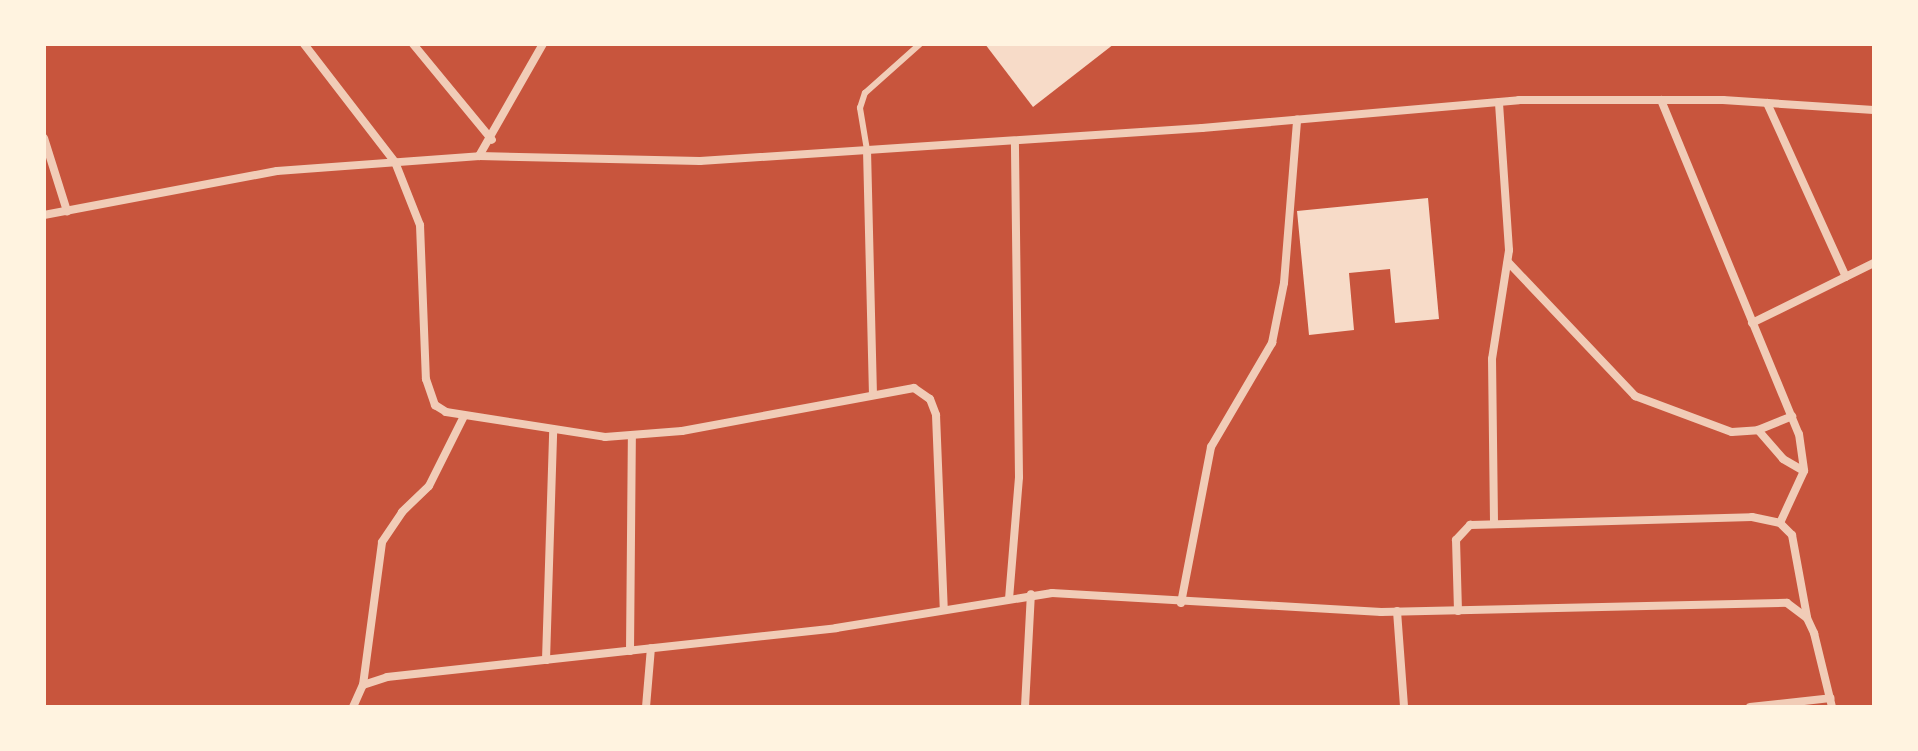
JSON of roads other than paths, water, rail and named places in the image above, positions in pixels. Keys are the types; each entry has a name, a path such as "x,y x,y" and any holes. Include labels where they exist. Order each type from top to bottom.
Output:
{"street":[{"path":"304,44 395,162 425,246 428,394 446,412 553,431 632,436 682,431 873,393 914,388 930,399 936,415 944,610"},
{"path":"413,44 492,140"},
{"path":"479,156 492,140 543,44"},
{"path":"1661,100 1803,448 1804,471 1780,523"},
{"path":"44,215 277,171 479,156 700,161 1015,141 1499,102 1661,100 1874,110"},
{"path":"1494,522 1492,359 1508,262 1508,173 1499,102"},
{"path":"1767,103 1846,277"},
{"path":"1181,603 1211,447 1272,343 1284,283 1297,120"},
{"path":"44,138 67,211"},
{"path":"1009,599 1019,477 1015,141"},
{"path":"867,150 873,393"},
{"path":"1508,262 1635,396 1732,432 1758,430 1792,416"},
{"path":"1752,323 1874,263"},
{"path":"353,707 363,685 382,542 402,512 429,486 464,416"},
{"path":"1758,430 1783,459 1804,471"},
{"path":"546,660 553,431"},
{"path":"630,651 632,436"},
{"path":"1458,611 1456,540 1470,525 1752,517 1780,523 1796,546 1807,618 1831,703 1750,707"},
{"path":"1025,707 1031,594"},
{"path":"363,685 387,677 630,651 944,610 1031,594 1397,611 1724,601 1787,603 1807,618"},
{"path":"1397,611 1404,707"},
{"path":"646,707 651,648"}],"lane":[{"path":"867,150 860,108 865,93 920,44"}]}
